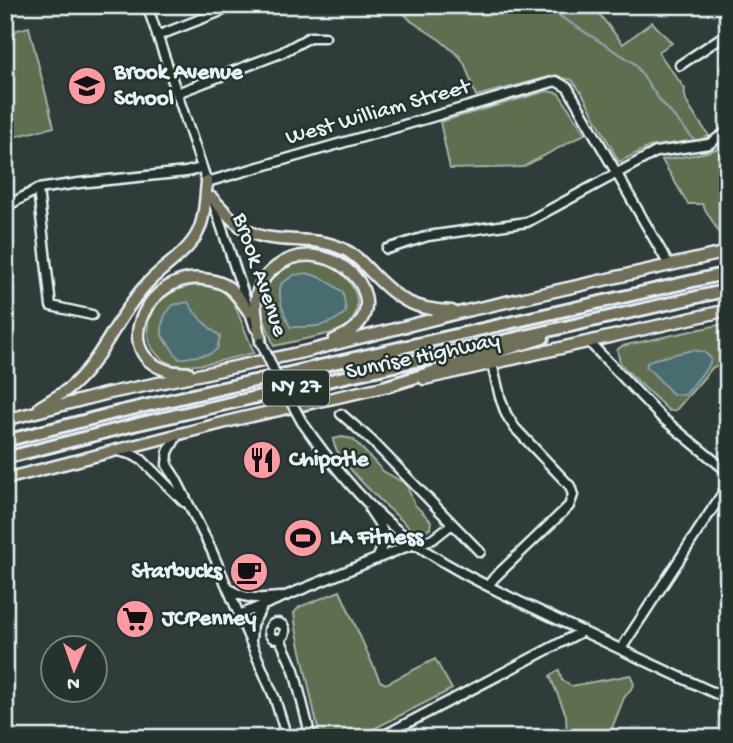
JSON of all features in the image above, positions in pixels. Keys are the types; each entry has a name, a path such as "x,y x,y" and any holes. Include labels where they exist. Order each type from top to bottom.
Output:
{"highway":[{"name":"Sunrise Highway","path":"5,440 137,407 728,273"},
{"name":"Sunrise Highway","path":"5,458 138,424 728,290"},
{"path":"387,386 526,344 588,321"},
{"path":"5,433 58,427"}],"main road":[{"path":"28,413 62,394 81,377 142,288 191,243 201,222 207,182"},
{"path":"212,198 238,225 254,233 320,242 345,250 360,260 392,293 408,303 429,309 466,311"},
{"name":"Sunrise Highway","path":"5,420 105,394 312,350 466,311 728,252"},
{"path":"261,342 256,303 266,276 285,261 300,256 317,256 339,263 355,277 364,294 366,307 354,330 312,350"},
{"path":"208,373 165,370 145,356 139,329 149,303 173,283 188,278 204,279 228,287 250,312"},
{"name":"Sunrise Highway","path":"5,479 281,408 492,364 728,310"}],"street":[{"name":"Brook Avenue","path":"147,5 261,342 302,422 333,464 393,526 416,545 454,569 728,699"},
{"path":"157,36 237,5"},
{"path":"680,65 728,33"},
{"path":"177,93 281,52 310,37 325,37"},
{"name":"West William Street","path":"207,182 556,81 568,88 617,174"},
{"path":"387,249 428,236 527,222 656,152 709,144 728,131"},
{"path":"5,207 38,189 202,168"},
{"path":"617,174 669,265"},
{"path":"38,189 51,306 92,315"},
{"path":"589,342 661,417 728,472"},
{"path":"488,586 569,506 573,495 565,479 510,422 492,364"},
{"path":"341,414 371,440 480,552"},
{"path":"178,434 169,449 167,462 208,543 275,699 287,738"},
{"path":"115,450 142,460 191,508"},
{"path":"621,649 728,485"},
{"path":"361,495 384,532 384,542 377,559"},
{"path":"239,615 433,539 452,524"},
{"path":"226,587 240,596 251,598 289,596"},
{"path":"251,643 252,625 262,607"},
{"path":"379,738 583,631"},
{"path":"280,639 294,670 311,738"}],"green space":[{"path":"396,5 589,5 623,44 652,22 672,43 658,52 685,89 689,107 709,136 699,140 649,147 619,162 582,93 572,80 553,76 476,96 460,57 411,21"},
{"path":"29,27 54,127 5,139 5,33"},
{"path":"547,91 558,93 585,134 523,167 450,169 440,122"},
{"path":"728,144 728,239 723,239 702,204 688,204 662,160 704,153"},
{"path":"300,259 327,264 344,276 355,292 356,311 345,330 274,346 263,316 263,290 275,271"},
{"path":"195,286 222,289 234,303 254,353 186,366 169,363 160,358 150,343 150,316 161,300 170,294","holes":["194,312 206,327 220,336 217,349 167,344 162,335 162,325"]},
{"path":"728,323 728,371 720,366 713,367 676,410 669,411 620,362 617,350 622,346"},
{"path":"333,439 353,439 383,471 406,484 415,505 431,521 430,529 423,531 410,528 365,485 336,448"},
{"path":"340,591 380,681 386,684 435,659 452,689 356,738 320,738 294,613 299,607"},
{"path":"559,670 562,680 571,686 631,675 634,685 624,698 608,738 567,738 566,715 550,676"}],"water":[{"path":"307,273 324,279 343,292 346,312 333,321 320,325 290,327 283,311 281,284 294,275"},
{"path":"188,302 202,321 220,336 217,349 210,354 179,359 162,335 162,325 165,315 173,305"},
{"path":"693,350 705,353 711,359 685,395 673,394 646,366 654,359"}],"waterway":[{"path":"538,5 634,63 659,99 695,141"},
{"path":"720,151 728,154"}],"place":[{"name":"Brook Avenue School","path":"87,86"},
{"name":"Chipotle","path":"262,460"},
{"name":"LA Fitness","path":"303,538"},
{"name":"Starbucks","path":"249,572"},
{"name":"JCPenney","path":"135,619"}]}
